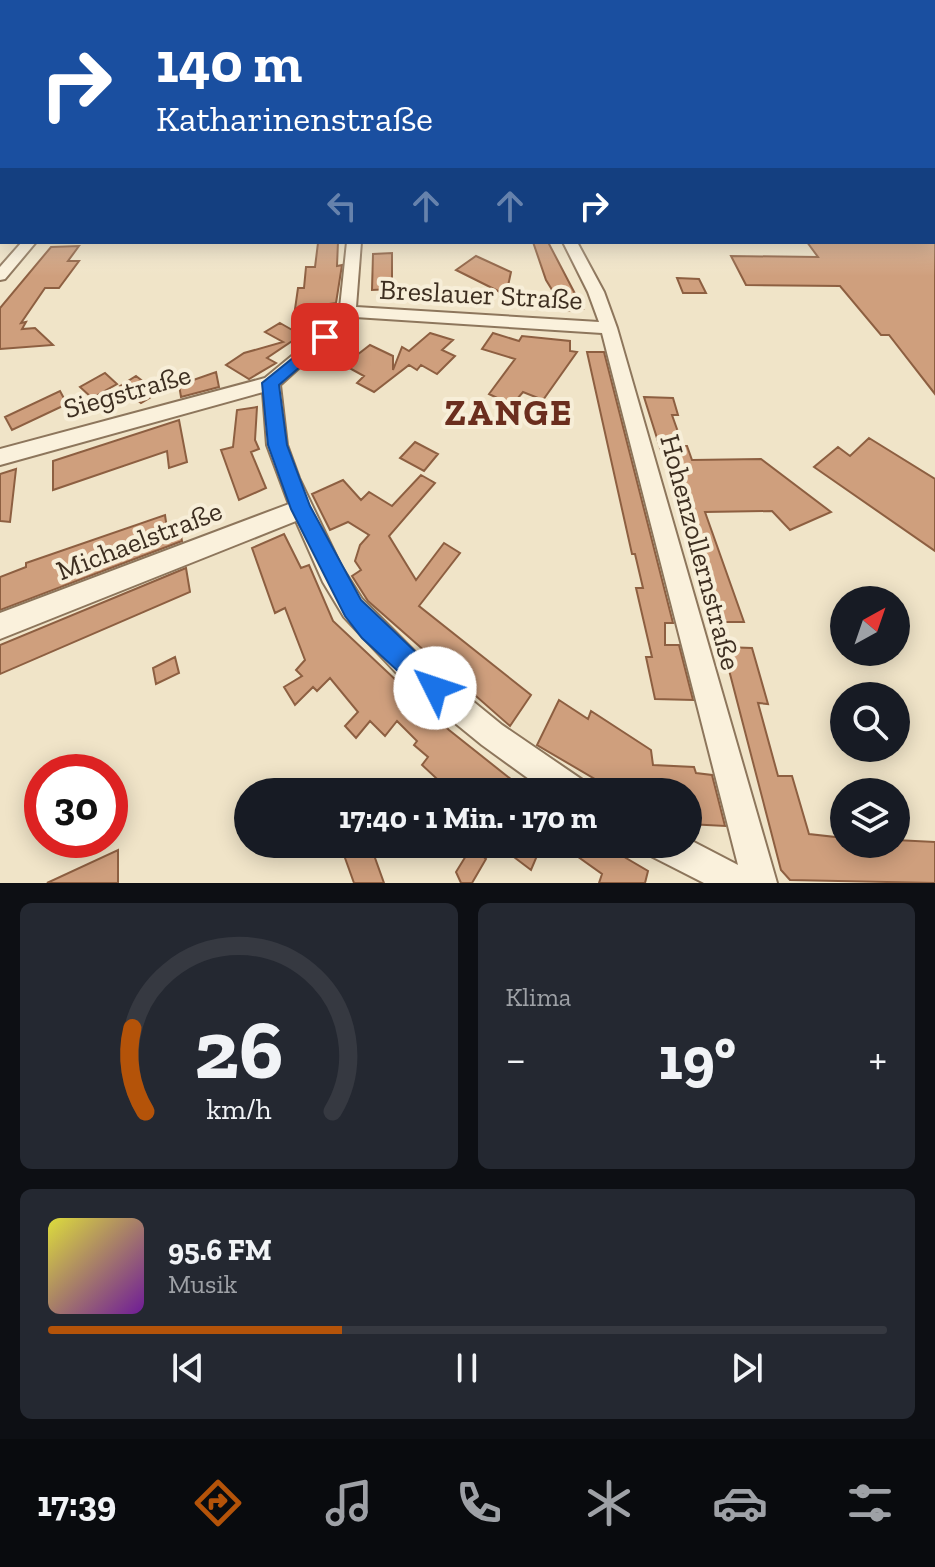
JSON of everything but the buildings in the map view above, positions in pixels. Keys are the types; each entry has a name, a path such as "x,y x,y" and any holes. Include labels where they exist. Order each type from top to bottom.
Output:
{"street":[{"path":"0,276 27,244"},
{"path":"354,244 347,319 271,383 277,445 301,509 332,574 371,629 416,673 492,735 553,778"},
{"name":"Hohenzollernstraße","path":"571,244 596,292 609,328 760,883"},
{"name":"Breslauer Straße","path":"350,312 609,328"},
{"name":"Siegstraße","path":"0,457 271,383"},
{"name":"Michaelstraße","path":"0,626 301,509"},
{"path":"690,858 739,883"}],"district":[{"name":"ZANGE","path":"509,412"}],"route":[{"path":"325,337 271,383 277,445 301,509 332,574 353,608 416,673 435,688"}]}
